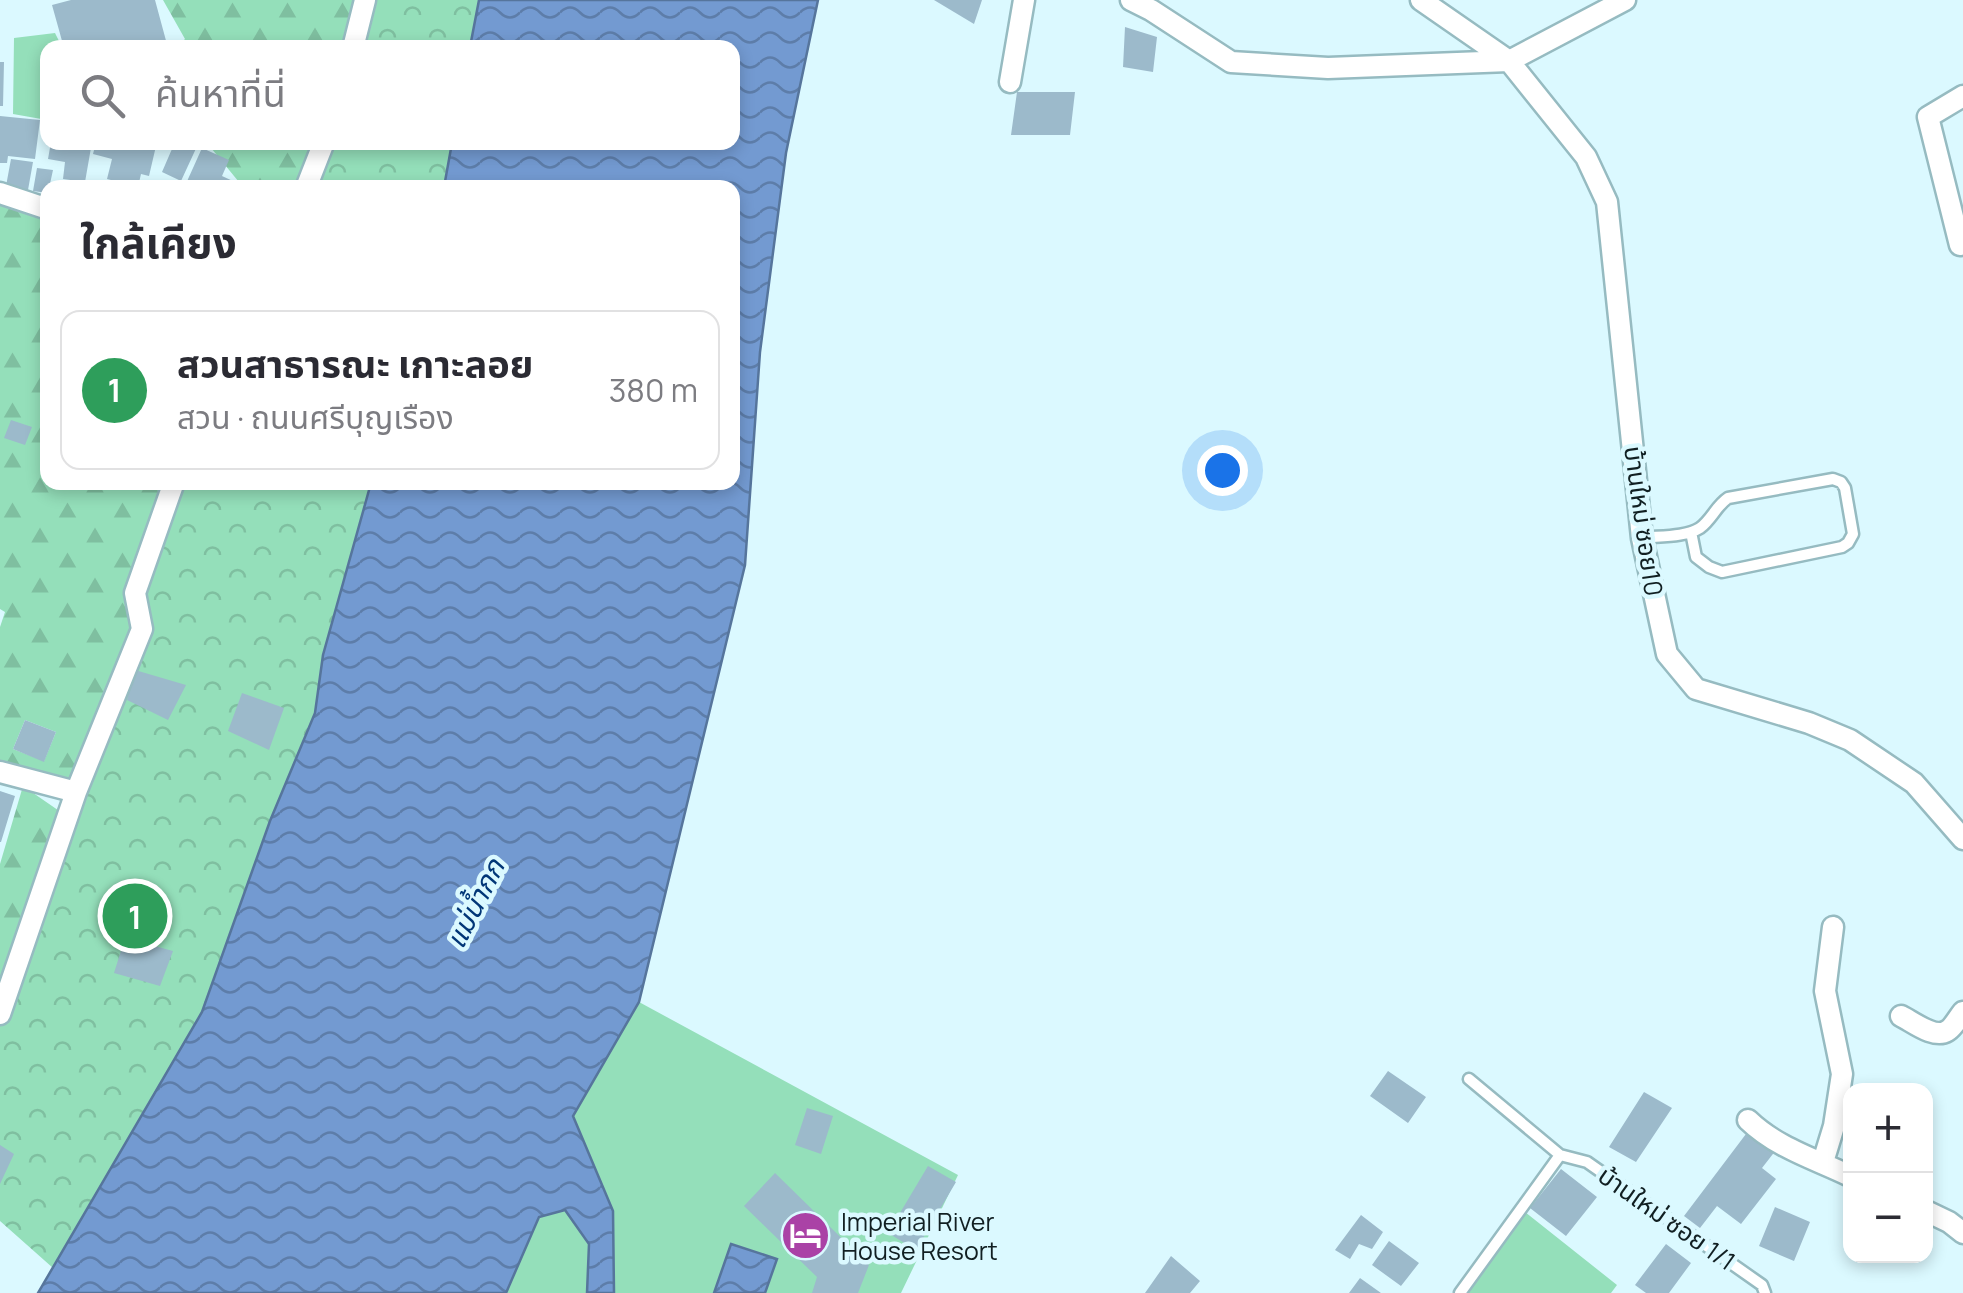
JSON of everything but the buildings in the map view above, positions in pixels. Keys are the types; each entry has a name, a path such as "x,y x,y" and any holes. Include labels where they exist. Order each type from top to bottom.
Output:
{"street":[{"path":"355,40 365,0"},
{"path":"1010,82 1024,0"},
{"path":"1130,0 1231,62 1328,68 1509,61 1626,0"},
{"name":"บ้านใหม่ ซอย10","path":"1421,0 1509,61 1586,157 1607,202 1642,538 1667,654 1696,689 1809,723 1850,740 1914,784 1963,839"},
{"path":"1960,245 1928,117 1963,96"},
{"path":"309,180 321,150"},
{"path":"0,193 40,207"},
{"path":"0,1014 76,792 142,629 135,593 171,490"},
{"path":"0,772 76,792"},
{"path":"1823,1162 1834,1126 1842,1074 1826,991 1833,928"},
{"path":"1902,1016 1934,1033 1942,1033 1963,1012"},
{"path":"1748,1120 1784,1147 1844,1173"},
{"path":"1933,1214 1963,1233"}],"lane":[{"path":"1642,538 1691,532 1702,526 1718,504 1728,498 1833,478 1845,488 1853,534 1842,548 1722,572 1696,558 1691,532"},
{"name":"บ้านใหม่ ซอย 1/1","path":"1469,1080 1560,1155 1587,1162 1762,1285 1765,1293"},
{"path":"1460,1293 1560,1155"}],"green space":[{"path":"163,0 365,0 355,40 185,39"},
{"path":"365,0 479,0 471,40 355,40"},
{"path":"55,33 58,40 40,40 40,119 13,114 14,38"},
{"path":"213,150 321,150 309,180 237,180"},
{"path":"321,150 451,150 445,180 309,180"},
{"path":"0,193 40,207 40,490 172,490 142,629 76,792 0,761 0,627 5,612 0,609","holes":["25,720 56,732 44,761 13,749"]},
{"path":"175,490 369,490 323,655 315,713 270,821 202,1012 53,1268 0,1221 0,1014 142,629 135,593"},
{"path":"23,786 68,817 0,986 0,864"},
{"path":"639,1002 958,1175 901,1293 614,1293 613,1211 573,1116"},
{"path":"565,1210 589,1244 587,1293 506,1293 539,1217"},
{"path":"1525,1212 1617,1285 1611,1293 1467,1293"}],"water":[{"name":"แม่น้ำกก","path":"479,0 818,0 786,153 760,352 745,565 639,1002 573,1116 613,1211 614,1293 587,1293 589,1244 565,1210 539,1217 506,1293 38,1293 202,1012 270,821 315,713 323,655 369,490 740,490 740,180 445,180 451,150 740,150 740,40 471,40"},
{"path":"731,1244 777,1259 765,1293 714,1293"}],"place":[{"name":"สวนสาธารณะ เกาะลอย","path":"135,916"},
{"name":"Imperial River House Resort","path":"806,1235"}]}
